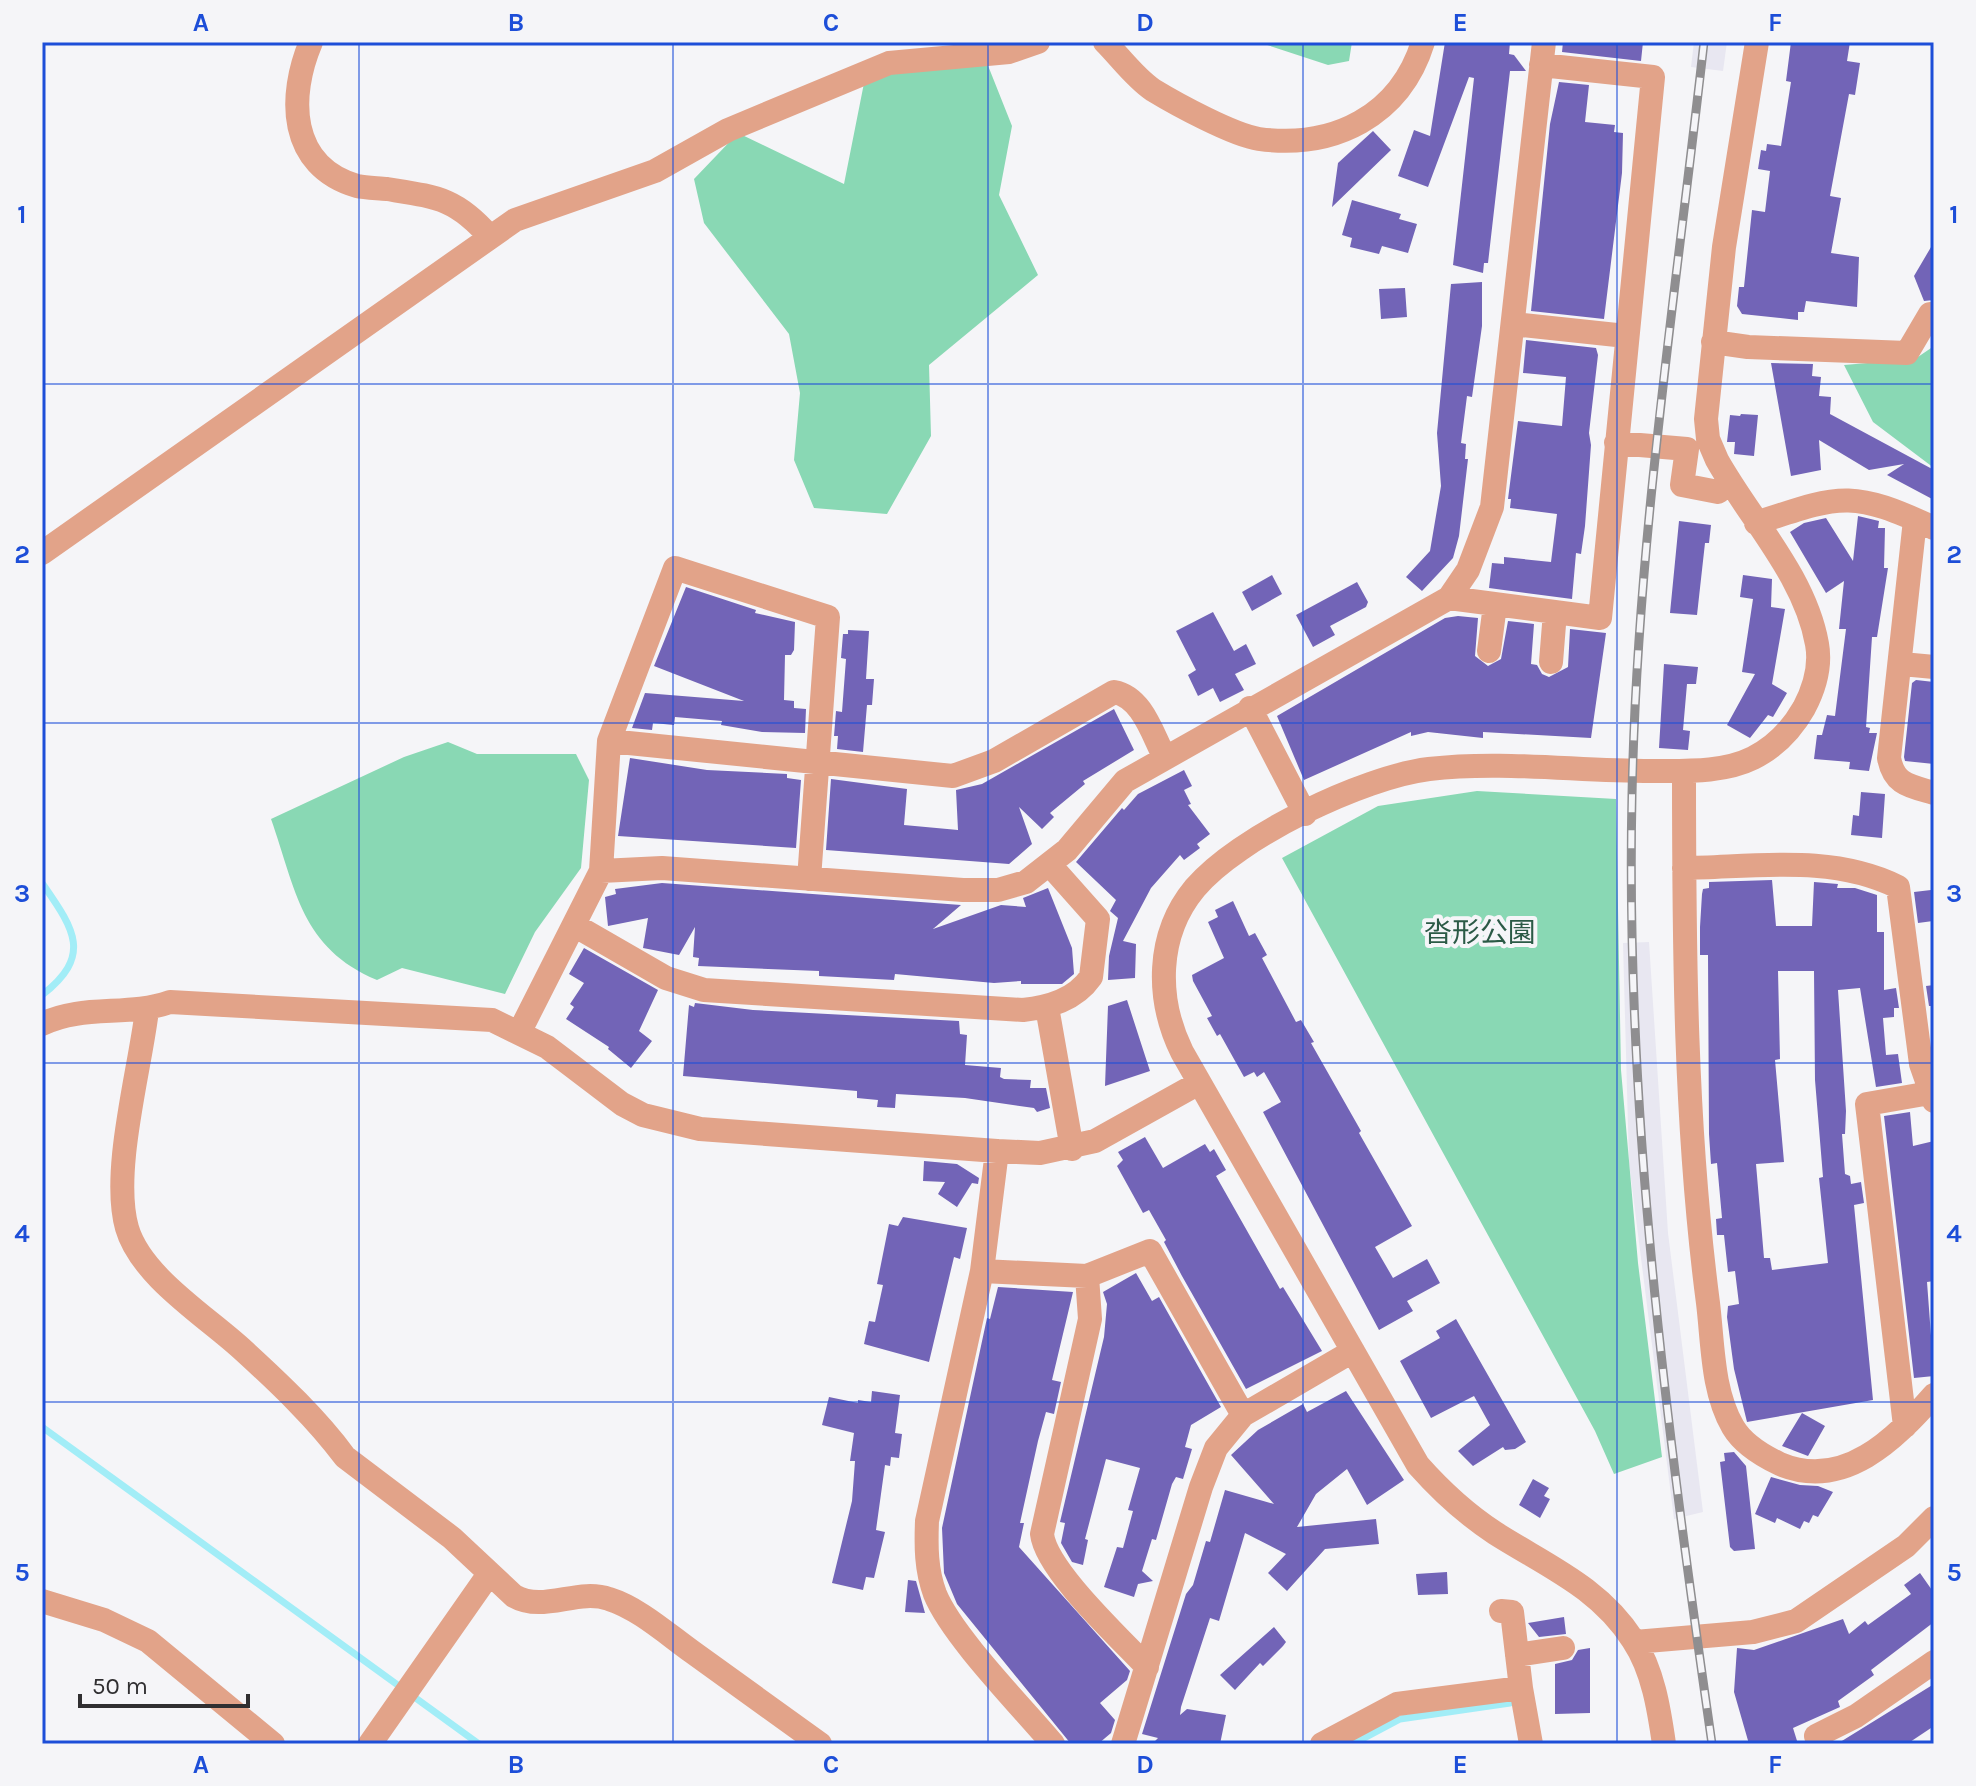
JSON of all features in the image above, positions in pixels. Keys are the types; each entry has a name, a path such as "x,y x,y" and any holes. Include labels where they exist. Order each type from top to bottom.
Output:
{"street":[{"path":"311,42 295,91 298,126 317,162 356,186 432,196 457,206 467,211 490,237"},
{"path":"42,553 515,220 655,171 728,130 889,63 1009,52 1038,42"},
{"path":"1105,42 1150,88 1175,102 1257,139 1290,140 1353,129 1370,119 1407,78 1423,42"},
{"path":"1664,1744 1659,1705 1635,1642 1598,1597 1578,1581 1496,1534 1440,1490 1418,1465 1199,1083 1171,1030 1162,981 1170,936 1188,897 1206,876 1245,847 1370,783 1427,769 1489,766 1684,771 1729,765 1767,750 1799,717 1816,678 1819,655 1812,621 1796,586 1730,483 1708,439 1706,419 1724,247 1757,42"},
{"path":"601,871 662,868 998,890 1026,882 1050,865 1125,781 1164,756 1449,598 1468,570 1492,507 1542,53 1653,77 1600,618 1449,598"},
{"path":"1713,342 1748,347 1907,353 1930,314"},
{"path":"1513,324 1626,336"},
{"path":"1616,443 1687,449 1682,485 1718,492 1730,483"},
{"path":"1756,523 1823,501 1849,498 1877,503 1925,524 1889,758 1900,784 1934,793"},
{"path":"520,1031 601,871 609,741 675,568 828,617 809,879"},
{"path":"1489,651 1495,605"},
{"path":"1551,662 1555,612"},
{"path":"1902,664 1934,667"},
{"path":"609,741 953,776 994,761 1114,692 1126,694 1135,702 1164,756"},
{"path":"1250,708 1305,814"},
{"path":"1684,771 1686,1011 1700,1235 1722,1401 1734,1429 1751,1447 1790,1468 1813,1472 1860,1462 1905,1426 1934,1395"},
{"path":"574,925 666,978 704,990 997,1011 1047,1007 1083,987 1091,977 1098,919 1050,865"},
{"path":"1684,868 1819,865 1874,875 1898,887 1924,1029 1932,1097 1867,1104 1905,1426"},
{"path":"42,1024 56,1017 94,1011 147,1010 170,1002 492,1020 520,1031 547,1047 622,1104 668,1123 700,1129 997,1151 1040,1153 1072,1149 1095,1141 1199,1083"},
{"path":"1047,1007 1072,1149"},
{"path":"147,1010 125,1165 127,1228 138,1249 193,1310 253,1360 332,1439 345,1457 452,1538 489,1574 526,1602 590,1594 612,1599 655,1625 820,1744"},
{"path":"997,1151 982,1271 927,1521 929,1572 936,1596 951,1621 1053,1744"},
{"path":"982,1271 1087,1276 1150,1251 1243,1415"},
{"path":"1087,1276 1090,1319 1042,1534 1043,1543 1048,1557 1062,1574 1147,1667"},
{"path":"1123,1744 1201,1487 1216,1448 1243,1415 1353,1351"},
{"path":"1635,1642 1753,1632 1787,1625 1815,1611 1906,1546 1934,1518"},
{"path":"370,1744 489,1574"},
{"path":"42,1601 104,1620 148,1641 240,1713 273,1744"},
{"path":"1501,1611 1512,1612 1531,1744"},
{"path":"1517,1655 1563,1648"},
{"path":"1819,1744 1816,1736 1856,1716 1934,1662"},
{"path":"1322,1744 1397,1704 1521,1688"}],"shaded area":[{"path":"1694,42 1727,42 1723,71 1691,67"},
{"path":"1649,942 1668,1233 1703,1512 1674,1519 1629,1163 1623,943"}],"green space":[{"path":"1258,42 1352,42 1349,61 1328,65"},
{"path":"985,58 1012,126 999,195 1038,275 929,365 931,436 887,514 814,508 794,460 800,393 789,334 704,223 694,179 738,133 844,184 866,73"},
{"path":"1934,346 1934,468 1873,422 1844,365 1915,359"},
{"path":"448,742 477,754 576,754 589,780 581,868 535,932 505,994 402,968 377,980 352,967 332,951 305,914 271,819 404,757"},
{"name":"沓形公園","path":"1477,791 1616,799 1621,1070 1638,1263 1662,1457 1614,1474 1595,1431 1282,858 1378,806"}],"building":[{"path":"1445,42 1510,42 1509,54 1514,55 1526,71 1510,71 1488,263 1484,263 1483,273 1453,265 1474,78 1469,77 1428,187 1398,176 1414,130 1430,136"},
{"path":"1563,42 1643,42 1641,61 1562,52"},
{"path":"1791,42 1850,42 1847,61 1860,63 1855,95 1849,94 1830,196 1841,198 1831,253 1859,257 1857,307 1806,301 1804,312 1798,312 1798,320 1742,314 1737,306 1739,287 1744,287 1752,210 1765,212 1770,171 1758,169 1761,150 1766,151 1767,144 1781,146 1791,82 1786,81"},
{"path":"1559,82 1589,85 1585,122 1615,125 1614,132 1623,133 1622,173 1604,319 1531,311 1550,124"},
{"path":"1373,131 1391,150 1332,207 1338,163"},
{"path":"1352,200 1401,214 1399,219 1417,224 1408,253 1382,246 1379,254 1350,247 1352,238 1342,235"},
{"path":"1934,242 1934,300 1924,301 1914,276"},
{"path":"1482,282 1482,326 1472,397 1467,396 1461,443 1466,444 1465,459 1468,459 1459,536 1453,558 1422,591 1406,577 1430,551 1441,486 1437,433 1451,284"},
{"path":"1405,288 1407,317 1381,319 1379,289"},
{"path":"1526,340 1596,348 1598,355 1589,433 1591,445 1585,526 1581,554 1576,553 1572,599 1489,588 1492,563 1504,564 1504,557 1551,562 1557,514 1510,508 1511,499 1508,499 1518,421 1562,426 1566,377 1523,373"},
{"path":"1771,363 1813,364 1812,376 1821,377 1819,396 1831,397 1830,414 1934,470 1934,500 1887,475 1904,464 1869,470 1819,440 1821,470 1791,476"},
{"path":"1730,415 1758,415 1754,456 1734,454 1735,442 1727,442"},
{"path":"1858,516 1879,521 1878,528 1885,528 1884,568 1888,568 1877,637 1872,637 1866,727 1870,728 1869,733 1877,733 1869,771 1849,769 1850,762 1814,759 1817,735 1822,735 1827,715 1835,716 1846,629 1839,629 1844,581 1826,593 1790,532 1804,523 1826,518 1853,561"},
{"path":"1679,521 1711,525 1709,543 1705,543 1697,615 1670,613"},
{"path":"1272,575 1282,594 1252,611 1242,592"},
{"path":"1743,575 1772,579 1771,607 1785,609 1772,684 1787,693 1773,717 1768,715 1750,738 1727,725 1755,674 1742,672 1753,599 1740,597"},
{"path":"1357,582 1368,602 1366,607 1330,626 1335,635 1313,647 1296,615"},
{"path":"686,587 756,610 755,613 795,622 794,650 791,655 785,655 784,700 794,701 794,708 806,709 805,733 762,732 721,725 722,721 675,717 674,725 653,723 652,730 632,728 645,693 744,701 654,666"},
{"path":"1213,612 1234,651 1246,644 1256,664 1235,674 1244,690 1220,702 1213,688 1198,696 1188,675 1196,670 1176,631"},
{"path":"1445,618 1478,618 1475,656 1488,666 1501,659 1508,621 1534,624 1531,664 1537,665 1542,674 1549,677 1568,667 1570,629 1606,633 1591,738 1483,732 1483,738 1428,732 1411,736 1411,732 1304,780 1277,716"},
{"path":"848,630 869,631 866,679 874,679 872,705 867,705 863,752 837,749 838,736 834,736 836,711 842,712 846,659 841,658 843,634 848,634"},
{"path":"1664,664 1698,667 1696,684 1687,684 1683,730 1690,731 1688,750 1659,748"},
{"path":"1916,680 1934,682 1934,764 1905,761 1904,757 1912,683"},
{"path":"1114,709 1134,750 1083,781 1085,784 1050,813 1054,817 1042,829 1019,807 1032,844 1009,864 826,850 831,779 907,789 904,825 958,830 956,790 982,784"},
{"path":"630,758 707,770 787,774 787,778 801,780 796,848 618,836"},
{"path":"1184,770 1192,786 1184,790 1191,804 1188,805 1210,834 1197,844 1200,848 1184,860 1180,855 1151,888 1123,941 1136,944 1135,978 1108,980 1109,956 1118,918 1110,911 1116,900 1076,862 1138,794"},
{"path":"1861,792 1885,794 1882,838 1851,835 1853,815 1859,816"},
{"path":"1772,880 1776,926 1812,926 1814,882 1838,884 1837,888 1855,888 1877,895 1877,932 1884,932 1884,990 1896,988 1899,1008 1894,1008 1894,1017 1883,1018 1886,1055 1898,1054 1902,1083 1876,1087 1860,988 1838,990 1846,1111 1845,1134 1842,1134 1845,1174 1850,1176 1851,1184 1861,1182 1864,1203 1854,1205 1873,1400 1747,1422 1734,1369 1727,1317 1728,1306 1739,1304 1735,1271 1728,1272 1724,1235 1717,1235 1716,1219 1722,1218 1717,1163 1711,1164 1708,955 1700,955 1702,894 1703,889 1709,888 1709,882","holes":["1778,971 1814,971 1815,1080 1823,1177 1819,1178 1828,1263 1772,1270 1770,1258 1764,1258 1756,1164 1784,1162 1775,1060 1780,1059"]},
{"path":"662,883 961,905 933,929 1001,905 1026,907 1023,898 1048,888 1072,948 1074,974 1062,984 1021,984 1021,981 994,983 895,974 894,980 819,976 819,971 698,966 699,958 693,957 695,927 679,955 643,948 648,918 608,926 605,897 616,894 615,889"},
{"path":"1931,890 1933,921 1918,923 1914,892"},
{"path":"1233,901 1249,936 1255,933 1267,955 1262,958 1296,1022 1301,1020 1314,1042 1311,1043 1412,1226 1375,1247 1393,1278 1427,1259 1440,1283 1407,1301 1413,1311 1379,1330 1263,1112 1281,1102 1264,1072 1257,1077 1254,1072 1244,1077 1220,1034 1217,1036 1207,1018 1212,1016 1193,981 1192,975 1224,958 1208,922 1218,917 1215,910"},
{"path":"584,948 658,990 639,1031 652,1041 631,1068 609,1047 566,1019 574,1007 570,1004 584,983 569,974"},
{"path":"1934,985 1934,1006 1929,1006 1926,986"},
{"path":"1127,1000 1150,1071 1105,1086 1108,1006"},
{"path":"695,1003 753,1010 959,1021 960,1034 967,1035 965,1065 1001,1068 1000,1077 1004,1079 1031,1080 1030,1088 1046,1088 1050,1108 1037,1112 1034,1108 965,1098 896,1094 895,1108 877,1107 878,1100 857,1098 857,1091 683,1076 689,1005 694,1007"},
{"path":"1910,1112 1913,1146 1934,1141 1934,1281 1927,1282 1934,1376 1914,1378 1884,1116"},
{"path":"1145,1137 1163,1168 1205,1144 1210,1152 1214,1149 1226,1170 1216,1176 1280,1289 1283,1287 1322,1351 1246,1389 1182,1276 1149,1210 1143,1213 1117,1166 1123,1160 1118,1152"},
{"path":"924,1161 957,1164 979,1178 978,1184 972,1183 957,1207 938,1194 945,1182 923,1181"},
{"path":"903,1217 967,1228 960,1259 954,1257 929,1362 864,1344 869,1321 875,1322 883,1285 877,1284 889,1224 898,1226"},
{"path":"1136,1273 1152,1301 1159,1297 1221,1407 1191,1425 1185,1447 1192,1449 1183,1479 1176,1477 1172,1484 1156,1540 1152,1539 1142,1571 1153,1581 1138,1584 1134,1597 1104,1587 1117,1547 1123,1548 1133,1511 1128,1510 1140,1468 1106,1459 1085,1539 1088,1540 1083,1565 1072,1562 1061,1543 1065,1523 1060,1522 1104,1337 1107,1304 1103,1292"},
{"path":"998,1287 1073,1292 1052,1380 1061,1382 1054,1414 1046,1412 1038,1441 1020,1523 1024,1523 1019,1547 1130,1671 1127,1680 1100,1703 1115,1720 1111,1733 1098,1744 1071,1744 957,1604 944,1573 942,1528 987,1318 990,1319"},
{"path":"1456,1319 1526,1442 1515,1449 1505,1450 1503,1447 1473,1466 1458,1451 1490,1425 1474,1396 1431,1418 1400,1361 1440,1338 1436,1331"},
{"path":"872,1391 900,1395 895,1433 902,1434 899,1458 891,1457 890,1466 885,1465 876,1530 885,1532 874,1578 866,1577 863,1590 832,1583 852,1501 855,1461 850,1461 854,1433 822,1425 829,1397 858,1403 858,1400 871,1402"},
{"path":"1346,1391 1404,1480 1367,1505 1347,1469 1316,1494 1297,1527 1376,1519 1379,1544 1325,1549 1287,1591 1268,1573 1286,1554 1245,1533 1219,1621 1210,1618 1180,1715 1187,1709 1226,1715 1220,1744 1152,1744 1158,1738 1142,1734 1186,1594 1193,1585 1206,1541 1210,1542 1225,1490 1274,1504 1231,1455 1258,1430 1303,1404 1307,1412"},
{"path":"1802,1413 1825,1426 1808,1456 1782,1446"},
{"path":"1734,1452 1746,1466 1755,1549 1734,1551 1730,1547 1720,1462 1725,1461 1724,1453"},
{"path":"1771,1477 1833,1492 1818,1517 1813,1515 1809,1523 1804,1521 1800,1529 1777,1518 1775,1523 1755,1514"},
{"path":"1533,1479 1549,1488 1544,1496 1550,1499 1540,1518 1519,1505"},
{"path":"1447,1572 1448,1594 1418,1595 1416,1574"},
{"path":"1920,1573 1934,1593 1934,1622 1871,1670 1874,1675 1838,1701 1840,1707 1793,1728 1798,1744 1749,1744 1734,1692 1737,1648 1754,1650 1843,1619 1849,1634 1865,1621 1868,1625 1911,1594 1904,1585"},
{"path":"908,1580 916,1581 925,1613 905,1612"},
{"path":"1564,1617 1566,1634 1539,1637 1528,1623"},
{"path":"1274,1627 1286,1642 1263,1666 1260,1663 1235,1690 1220,1675"},
{"path":"1590,1648 1590,1713 1555,1714 1555,1664 1572,1660 1578,1650"},
{"path":"1934,1684 1934,1726 1907,1744 1837,1744"}],"waterway":[{"path":"42,883 62,914 73,941 73,954 68,967 42,995"},
{"path":"42,1427 479,1744"},
{"path":"1353,1744 1400,1719 1510,1703"}],"railway":[{"path":"1704,42 1659,418 1641,606 1632,795 1632,914 1635,1033 1652,1271 1712,1744"}]}
